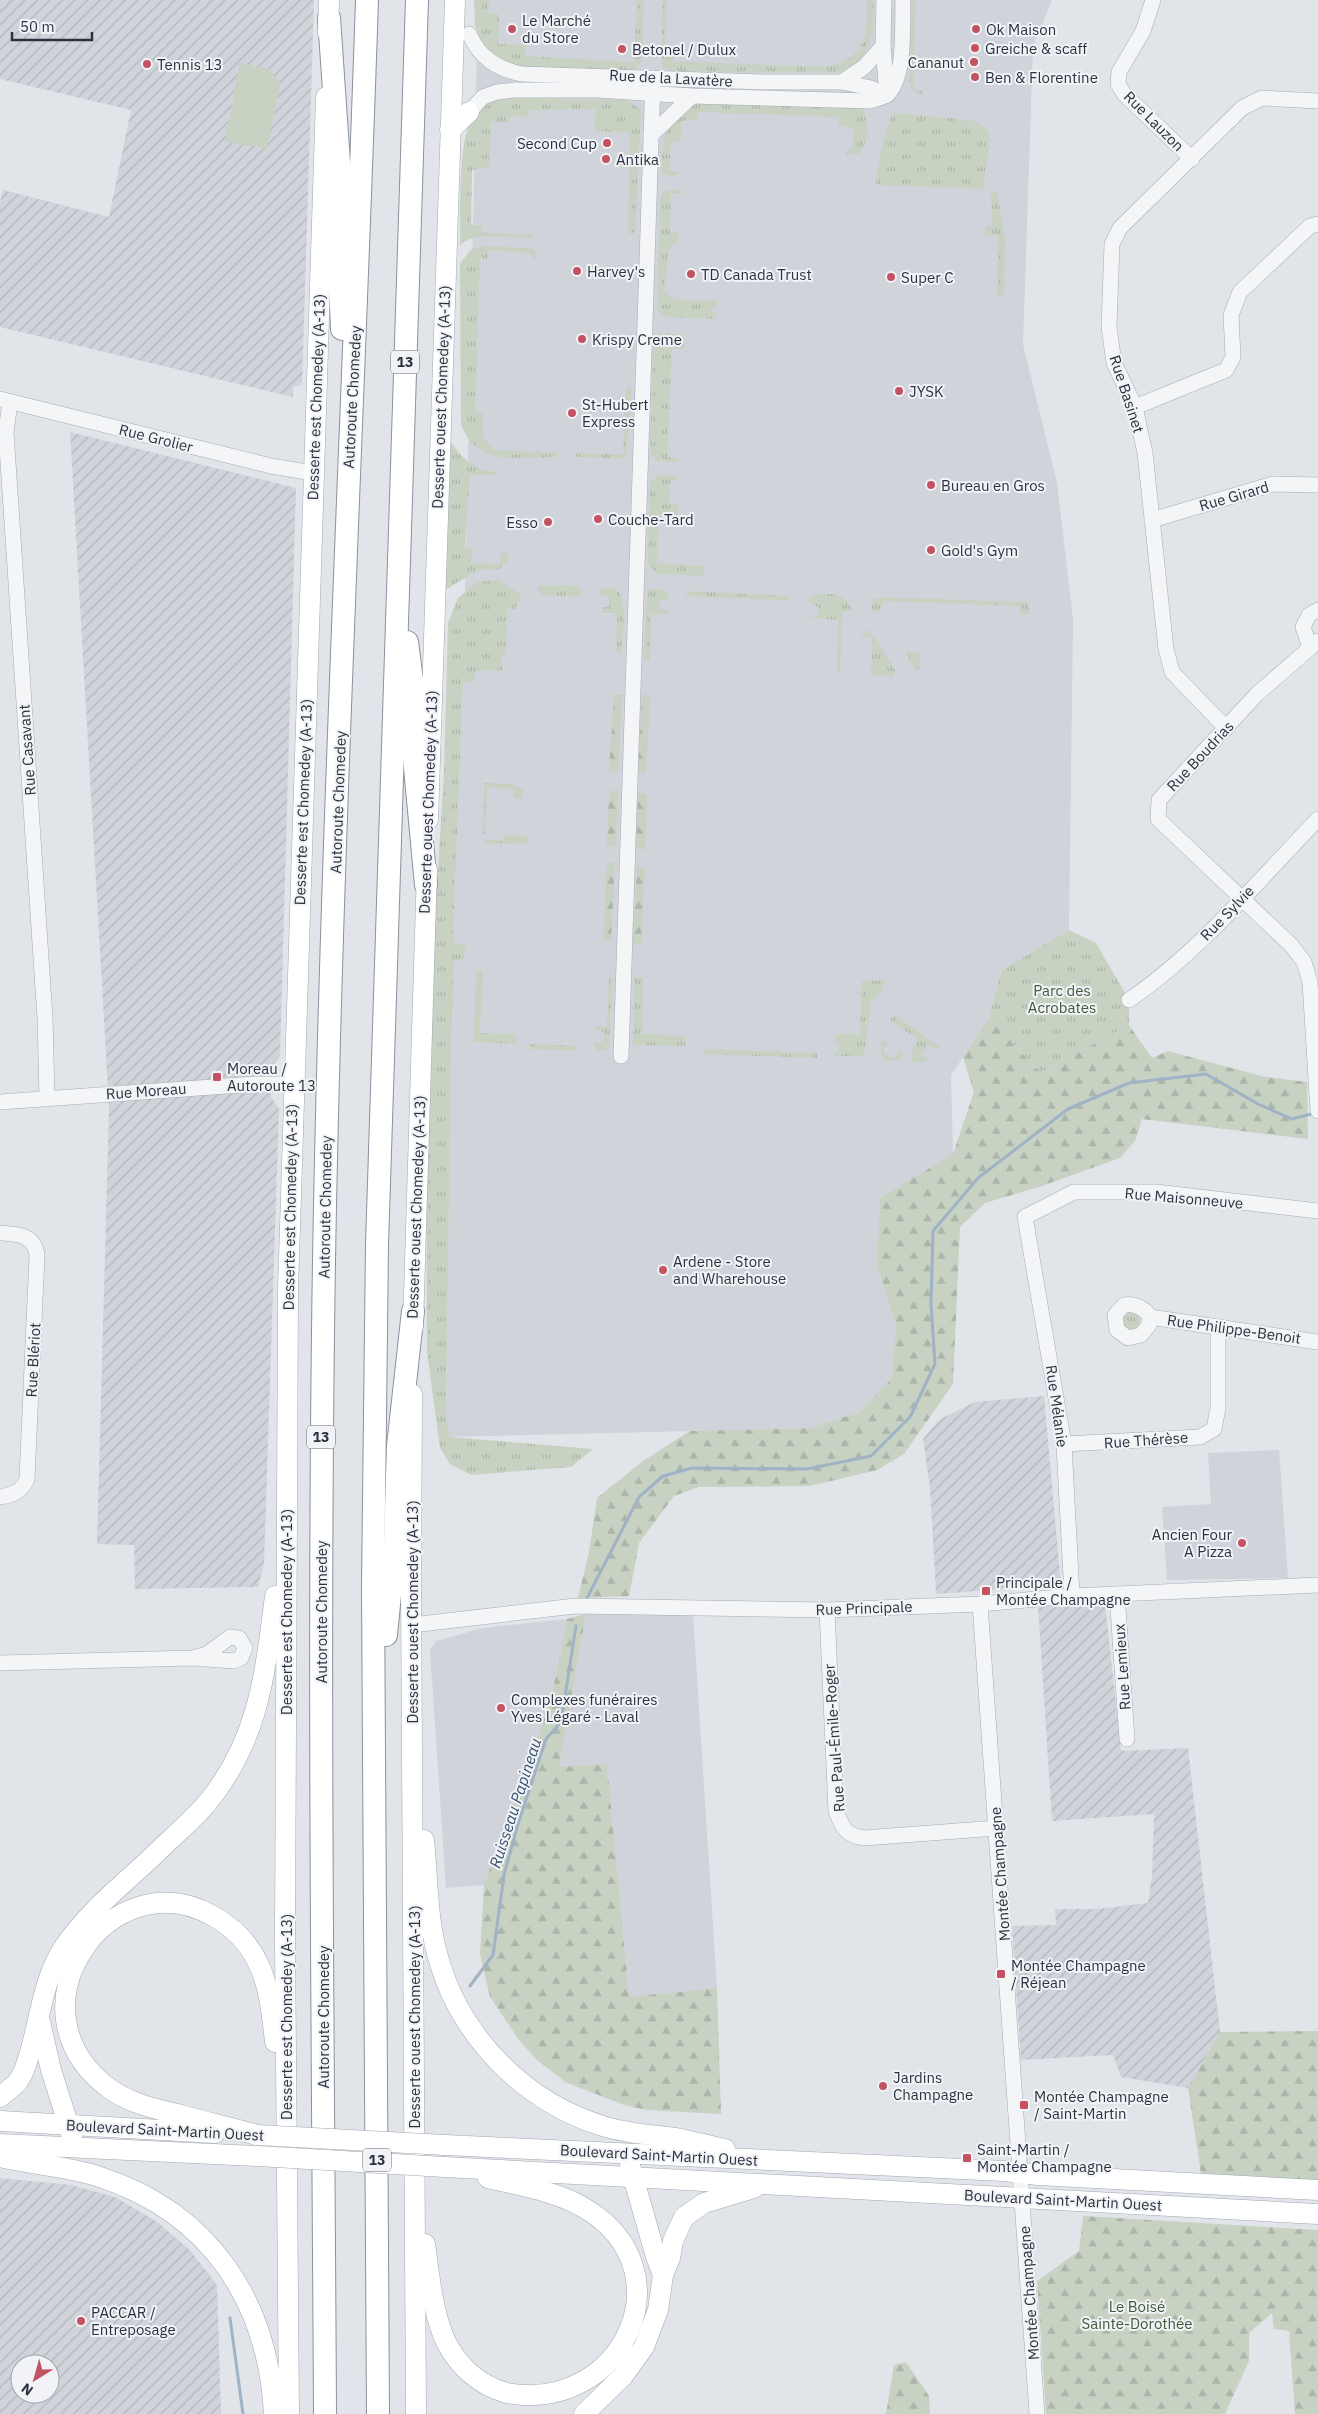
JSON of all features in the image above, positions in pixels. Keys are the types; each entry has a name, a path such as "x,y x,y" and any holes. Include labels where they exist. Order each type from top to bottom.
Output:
{"highway":[{"name":"Autoroute Chomedey","path":"325,2414 321,1495 326,1172 349,460 367,0"},
{"name":"13","path":"378,2414 373,1587 377,1245 417,0"},
{"path":"329,9 339,163 339,258 349,460"},
{"path":"398,574 414,696 414,756 426,885"},
{"path":"374,1752 395,1544 398,1446 413,1311"}],"main road":[{"path":"455,2 469,34"},
{"name":"Desserte ouest Chomedey (A-13)","path":"416,2414 412,1750 413,1311 455,2"},
{"name":"Desserte est Chomedey (A-13)","path":"289,2414 286,1520 293,1084 329,9"},
{"path":"450,130 469,112"},
{"path":"0,2097 17,2083 23,2073 50,1975 69,1939 100,1906 199,1812 225,1778 242,1749 254,1719 264,1680 286,1520"},
{"path":"412,1750 436,1952 460,2011 488,2050 520,2082 540,2097 593,2123 626,2132 680,2139 778,2160"},
{"path":"257,2135 130,2100 104,2084 82,2060 68,2030 65,2006 67,1988 71,1972 82,1950 91,1938 109,1922 138,1908 159,1904 176,1904 208,1913 240,1936 259,1964 268,1989 287,2123"},
{"path":"39,2016 51,2070 76,2148"},
{"name":"Boulevard Saint-Martin Ouest","path":"0,2120 626,2155 778,2160 1318,2190"},
{"name":"Boulevard Saint-Martin Ouest","path":"0,2144 258,2156 1318,2214"},
{"path":"626,2155 663,2275"},
{"path":"0,2157 76,2171 116,2182 158,2203 198,2235 232,2276 258,2324 269,2361 274,2414"},
{"path":"414,2178 439,2322 447,2344 465,2368 494,2389 531,2398 564,2394 593,2381 622,2352 632,2332 637,2313 636,2276 620,2242 597,2217 564,2198 445,2167"},
{"path":"584,2414 623,2376 644,2347 658,2310 663,2275 677,2228 688,2213 704,2203 766,2184"}],"street":[{"path":"884,0 883,46 887,95"},
{"path":"887,95 897,79 900,60 903,0"},
{"name":"Rue Lauzon","path":"1153,0 1143,31 1119,72 1118,84 1124,94 1192,159"},
{"name":"Rue de la Lavatère","path":"469,34 477,48 490,62 513,72 763,82 842,82 871,88 887,95"},
{"path":"842,82 864,67 883,46"},
{"path":"621,1056 653,78"},
{"name":"Rue de la Lavatère","path":"469,112 483,98 505,90 597,90 692,96 870,101 887,95"},
{"path":"651,135 692,96"},
{"name":"Rue Basinet","path":"1226,728 1172,672 1166,649 1145,453 1135,407 1114,363 1109,327 1112,244 1120,228 1242,108 1262,98 1318,101"},
{"path":"1135,407 1226,370 1233,357 1231,315 1240,292 1310,226 1318,224"},
{"name":"Rue Grolier","path":"5,401 271,466 313,473"},
{"name":"Rue Casavant","path":"5,401 46,1026 47,1098"},
{"name":"Rue Girard","path":"1152,520 1273,484 1318,484"},
{"path":"1314,644 1304,627 1309,615 1318,610"},
{"name":"Rue Boudrias","path":"1314,644 1257,694 1159,800 1158,819 1240,899 1292,946 1304,962 1310,982 1318,1111"},
{"name":"Rue Sylvie","path":"1129,1000 1160,979 1318,819"},
{"name":"Rue Moreau","path":"0,1102 254,1084 293,1084"},
{"name":"Rue Maisonneuve","path":"1025,1217 1074,1192 1156,1192 1318,1211"},
{"name":"Rue Mélanie","path":"1025,1217 1064,1444 1072,1596"},
{"name":"Rue Blériot","path":"0,1233 26,1237 34,1244 37,1255 27,1479 18,1491 10,1496 0,1497"},
{"name":"Rue Philippe-Benoit","path":"1150,1317 1318,1342"},
{"name":"Rue Thérèse","path":"1064,1444 1200,1437 1214,1429 1218,1408 1218,1327"},
{"name":"Rue Principale","path":"412,1625 575,1606 827,1610 980,1604 1072,1596 1318,1585"},
{"name":"Rue Lemieux","path":"1117,1594 1127,1739"},
{"name":"Montée Champagne","path":"980,1604 1037,2414"},
{"name":"Rue Paul-Émile-Roger","path":"827,1610 836,1811 842,1827 852,1836 864,1838 997,1828"},
{"path":"0,1663 193,1658"}],"shaded area":[{"path":"0,0 314,0 302,385 293,387 293,397 0,327 0,202 3,190 109,217 131,110 0,79"},
{"path":"478,0 1052,0 1033,47 1023,344 1057,483 1073,619 1069,930 1002,970 989,1017 951,1075 953,1154 880,1198 877,1265 896,1325 892,1378 860,1412 809,1428 450,1437 446,1416 451,1058 454,960 465,944 453,942 463,682"},
{"path":"70,432 296,488 280,1056 269,1070 271,1097 279,1109 264,1564 258,1587 135,1589 134,1545 97,1544 109,1107"},
{"path":"1044,1396 1061,1585 936,1594 930,1487 923,1439 940,1419 975,1402"},
{"path":"1279,1450 1288,1578 1167,1580 1162,1507 1211,1504 1208,1453"},
{"path":"1105,1604 1121,1751 1188,1748 1220,2032 1188,2088 1121,2077 1113,2055 1021,2060 1012,1926 1056,1925 1055,1909 1097,1909 1148,1903 1152,1875 1154,1814 1052,1821 1038,1606"},
{"name":"Complexes funéraires Yves Légaré - Laval","path":"586,1614 693,1615 717,1988 629,1998 607,1765 559,1767"},
{"name":"Complexes funéraires Yves Légaré - Laval","path":"567,1619 551,1699 484,1885 446,1888 430,1650 436,1641 483,1628"},
{"path":"0,2178 71,2185 115,2197 156,2221 190,2250 217,2285 221,2414 0,2414"}],"green space":[{"path":"474,0 489,0 488,13 499,14 498,44 522,45 522,37 526,37 525,56 634,62 637,0 644,0 642,59 637,68 628,71 507,66 488,52 475,26"},
{"path":"663,0 666,0 665,51 673,52 674,61 822,67 836,64 847,59 861,46 866,26 867,0 874,0 872,32 867,49 862,57 845,73 672,71 662,67 661,60"},
{"path":"911,0 916,0 913,88 923,91 921,95 911,89 909,77"},
{"path":"240,63 269,69 280,83 267,149 225,141"},
{"path":"501,97 629,100 641,110 635,232 629,235 628,230 630,133 595,131 596,109 529,110 529,117 510,116 509,123 491,122 489,167 472,170 471,225 482,226 482,233 533,235 533,239 485,236 467,240 460,245 462,160 468,127 473,116 479,110"},
{"path":"708,102 861,107 866,117 867,137 859,154 846,155 847,150 853,149 854,128 839,126 838,117 697,112 697,120 681,121 681,141 671,143 669,171 681,172 674,176 662,174 665,136 674,119 680,112 689,107"},
{"path":"900,113 975,121 985,127 990,137 983,189 876,185 881,149 889,123 892,115"},
{"path":"668,190 679,190 680,193 671,194 670,233 679,233 678,240 669,250 664,289 672,298 679,300 717,301 717,306 711,308 712,313 716,312 714,319 666,317 659,313 657,308 660,199 662,194"},
{"path":"993,191 997,193 1005,238 1004,296 997,297 998,236 985,236 985,226 992,226 991,193"},
{"path":"482,246 531,248 536,252 536,260 529,253 488,250 487,259 480,258 475,413 483,413 483,434 487,443 496,450 557,453 557,457 515,458 489,454 478,448 469,439 461,425 460,264 470,250"},
{"path":"666,333 684,335 684,349 672,349 667,457 678,458 678,462 656,461 650,452 653,341"},
{"path":"626,388 632,388 626,457 622,459 577,457 575,455 577,453 623,454"},
{"path":"451,442 467,461 481,469 493,471 500,475 470,475 465,547 472,549 471,563 500,564 501,553 508,553 509,559 500,569 484,569 473,573 445,590"},
{"path":"659,475 678,476 677,481 670,481 669,503 679,504 678,515 658,515 657,563 704,566 704,576 657,574 648,564 649,490 651,482"},
{"path":"498,580 522,595 515,609 507,609 506,653 500,659 503,670 476,671 473,683 463,682 453,942 465,944 464,960 454,960 446,1416 450,1437 593,1449 571,1467 471,1475 450,1464 440,1448 427,1352 426,1061 444,773 448,623 458,598 477,582"},
{"path":"541,585 579,586 582,594 579,597 541,595 537,588"},
{"path":"606,587 617,589 623,603 624,620 621,653 616,653 617,613 603,613 603,607 609,607 609,596 600,595 600,589"},
{"path":"663,589 668,594 668,600 660,600 659,609 668,610 668,614 651,614 650,661 643,661 648,590"},
{"path":"687,591 789,596 789,601 686,596"},
{"path":"813,594 841,596 852,610 842,612 840,674 837,674 838,620 810,618 811,616 818,616 819,608 810,602 809,597"},
{"path":"882,597 1026,602 1030,609 1027,615 1020,613 1020,606 883,601 881,611 874,612 871,605 873,599"},
{"path":"867,630 877,640 895,670 894,677 871,675 872,637 862,636 863,631"},
{"path":"905,651 920,652 919,663 921,668 915,669"},
{"path":"614,694 622,695 618,772 609,772"},
{"path":"642,695 650,696 646,773 638,773"},
{"path":"484,783 512,784 523,789 522,798 513,798 513,789 487,788 485,835 483,835"},
{"path":"609,791 618,791 616,847 607,847"},
{"path":"638,793 647,794 645,850 636,849"},
{"path":"504,835 528,836 527,844 484,843 484,840 503,840"},
{"path":"607,862 615,863 611,941 603,940"},
{"path":"637,866 645,867 641,944 633,944"},
{"name":"Parc des Acrobates","path":"1069,930 1096,943 1129,1000 1129,1025 1040,1073 989,1017 1002,970"},
{"path":"476,970 483,971 480,1033 516,1034 516,1044 474,1042"},
{"path":"609,977 613,977 609,1046 606,1051 596,1050 595,1042 603,1042 605,1032 597,1031 596,1026 607,1026"},
{"path":"634,977 643,978 642,1034 686,1036 685,1046 633,1045"},
{"path":"862,980 885,981 881,991 871,1003 864,1056 834,1056 834,1053 838,1053 839,1043 836,1043 836,1034 860,1035"},
{"path":"894,1015 940,1047 935,1050 927,1045 920,1055 928,1058 927,1061 912,1063 912,1050 918,1040 890,1020"},
{"path":"989,1017 1040,1073 1129,1025 1152,1058 1168,1051 1265,1077 1307,1082 1308,1139 1142,1119 1135,1141 1120,1158 1042,1186 985,1203 960,1227 953,1384 904,1454 877,1470 810,1486 699,1487 674,1496 639,1543 629,1596 578,1598 589,1552 597,1498 643,1461 690,1431 809,1428 860,1412 892,1378 896,1325 877,1265 880,1198 953,1154 974,1092 963,1057"},
{"path":"883,1040 888,1042 883,1051 894,1059 899,1051 902,1051 901,1061 884,1060 881,1055 881,1042"},
{"path":"530,1044 577,1046 577,1051 530,1049"},
{"path":"703,1049 817,1053 817,1058 703,1054"},
{"path":"1131,1312 1137,1315 1140,1321 1137,1327 1131,1330 1125,1327 1122,1321 1125,1315"},
{"path":"586,1614 559,1767 607,1764 629,1997 717,1988 721,2114 647,2110 624,2105 565,2082 537,2060 519,2040 490,1997 480,1954 484,1885 551,1699 567,1619"},
{"path":"1318,2031 1318,2180 1201,2174 1188,2088 1220,2032"},
{"name":"Le Boisé Sainte-Dorothée","path":"1083,2216 1318,2230 1318,2414 1295,2414 1289,2331 1274,2329 1272,2313 1249,2333 1249,2361 1225,2414 1046,2414 1037,2281 1079,2251"},
{"path":"906,2362 929,2396 930,2414 886,2414 894,2365"}],"waterway":[{"name":"Ruisseau Papineau","path":"587,1598 639,1497 663,1476 692,1468 807,1469 871,1456 910,1417 935,1364 931,1304 933,1231 978,1178 1068,1109 1129,1083 1206,1074 1258,1104 1292,1119 1315,1113"},
{"name":"Ruisseau Papineau","path":"470,1986 493,1955 504,1875 517,1827 546,1739 561,1722 576,1626"},
{"path":"230,2318 243,2414"}],"place":[{"name":"Le Marché du Store","path":"512,29"},
{"name":"Ok Maison","path":"976,29"},
{"name":"Greiche & scaff","path":"975,48"},
{"name":"Betonel / Dulux","path":"622,49"},
{"name":"Cananut","path":"974,62"},
{"name":"Tennis 13","path":"147,64"},
{"name":"Ben & Florentine","path":"975,77"},
{"name":"Second Cup","path":"607,143"},
{"name":"Antika","path":"606,159"},
{"name":"Harvey's","path":"577,271"},
{"name":"TD Canada Trust","path":"691,274"},
{"name":"Super C","path":"891,277"},
{"name":"Krispy Creme","path":"582,339"},
{"name":"JYSK","path":"899,391"},
{"name":"St-Hubert Express","path":"572,413"},
{"name":"Bureau en Gros","path":"931,485"},
{"name":"Couche-Tard","path":"598,519"},
{"name":"Esso","path":"548,522"},
{"name":"Gold's Gym","path":"931,550"},
{"name":"Moreau / Autoroute 13","path":"217,1077"},
{"name":"Ardene - Store and Wharehouse","path":"663,1270"},
{"name":"Ancien Four A Pizza","path":"1242,1543"},
{"name":"Principale / Montée Champagne","path":"986,1591"},
{"name":"Complexes funéraires Yves Légaré - Laval","path":"501,1708"},
{"name":"Montée Champagne / Réjean","path":"1001,1974"},
{"name":"Jardins Champagne","path":"883,2086"},
{"name":"Montée Champagne / Saint-Martin","path":"1024,2105"},
{"name":"Saint-Martin / Montée Champagne","path":"967,2158"},
{"name":"PACCAR / Entreposage","path":"81,2321"}]}
